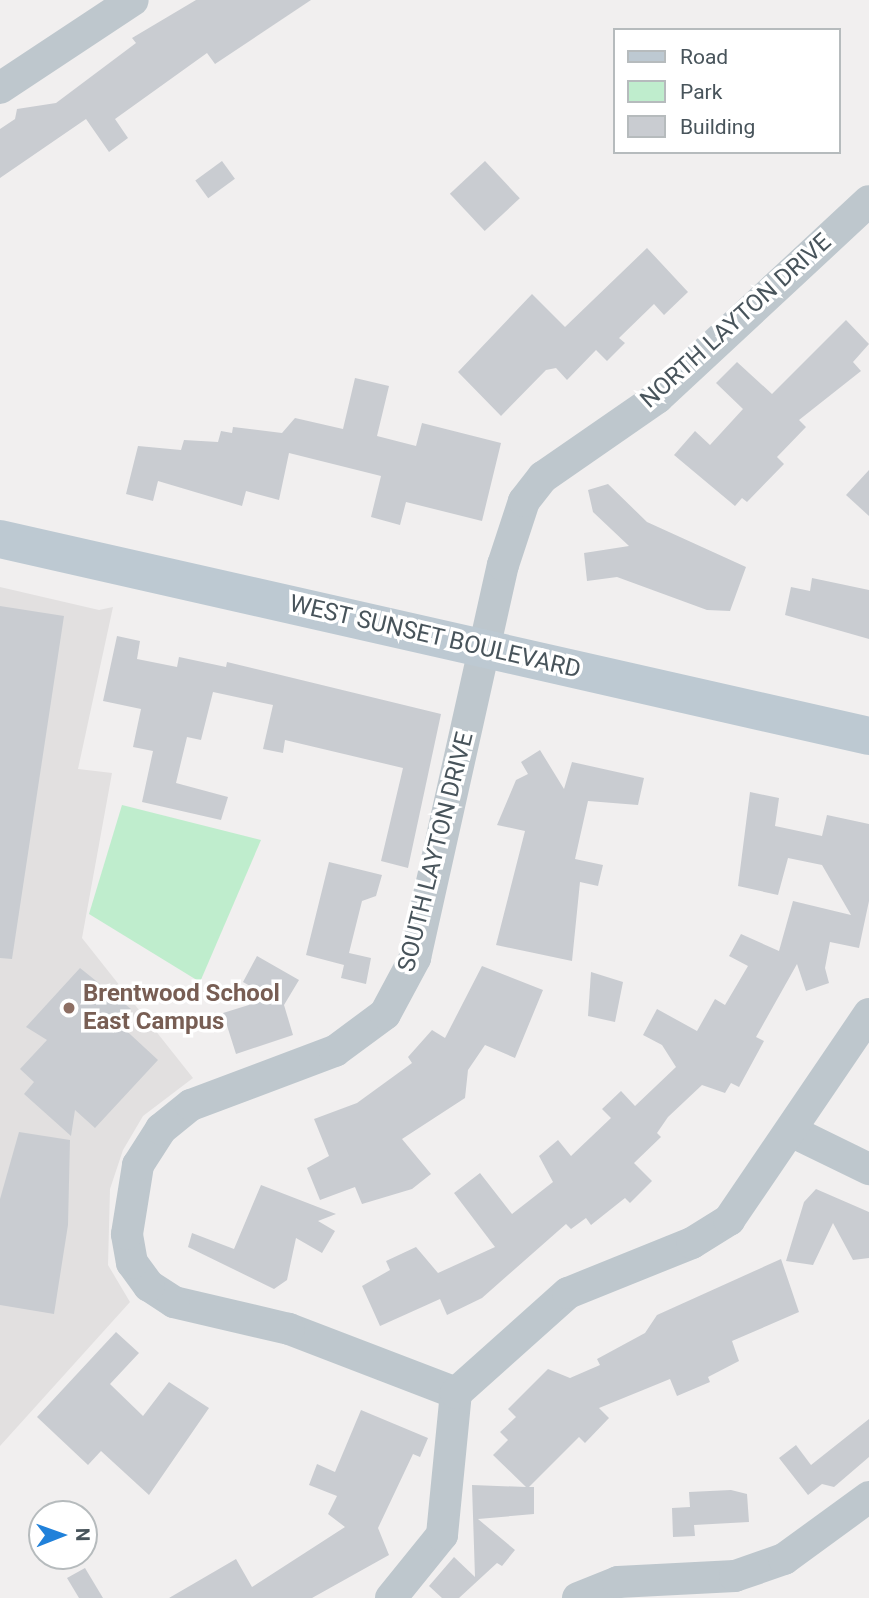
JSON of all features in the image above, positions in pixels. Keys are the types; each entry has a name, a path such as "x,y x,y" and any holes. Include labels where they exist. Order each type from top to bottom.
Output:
{"main road":[{"name":"WEST SUNSET BOULEVARD","path":"0,540 485,647 869,736"}],"street":[{"path":"0,88 133,0"},
{"name":"NORTH LAYTON DRIVE","path":"485,647 513,528 543,477 657,398 869,201"},
{"name":"SOUTH LAYTON DRIVE","path":"456,1393 289,1329 174,1302 149,1286 132,1263 127,1234 138,1165 161,1129 225,1089 364,1035 402,989 415,958 485,647"},
{"path":"391,1598 442,1535 456,1393 568,1293 692,1243 729,1220 869,1014"},
{"path":"791,1131 869,1169"},
{"path":"578,1598 618,1582 735,1576 784,1559 869,1497"}],"shaded area":[{"name":"Brentwood School East Campus","path":"0,587 99,610 113,607 78,769 112,773 82,938 193,1078 143,1116 123,1150 110,1189 108,1265 130,1302 0,1446"}],"green space":[{"path":"122,805 261,840 200,982 89,914"}],"building":[{"path":"196,0 311,0 215,64 207,53 115,119 128,138 109,152 86,119 0,178 0,129 15,119 17,109 56,103 136,43 132,38"},
{"path":"222,161 235,179 208,198 195,180"},
{"path":"485,161 520,198 485,231 450,194"},
{"path":"647,248 688,292 664,315 654,304 619,338 625,343 607,361 596,350 567,380 556,368 546,370 501,416 458,372 532,294 565,327"},
{"path":"846,320 869,344 853,362 861,371 799,420 806,427 777,457 784,464 747,502 742,498 735,506 674,455 695,431 710,445 743,409 716,383 737,362 772,394"},
{"path":"355,378 389,386 377,436 416,446 422,423 501,443 482,521 406,502 400,525 371,517 381,476 289,453 279,500 246,491 242,506 158,481 153,501 126,494 138,446 181,450 184,440 218,442 221,431 232,433 233,427 282,433 295,418 343,429"},
{"path":"869,470 869,516 846,495"},
{"path":"608,484 647,522 746,567 730,611 707,610 617,577 587,581 584,553 629,546 593,512 588,490"},
{"path":"812,578 869,590 869,639 785,615 791,587 810,591"},
{"path":"0,606 64,616 12,959 0,958"},
{"path":"117,636 140,641 137,659 177,667 179,657 226,667 227,662 441,714 408,868 381,861 403,768 285,740 283,753 263,749 273,705 213,692 201,740 187,737 176,783 228,797 221,820 142,802 153,751 133,747 141,709 103,701"},
{"path":"540,750 564,789 572,762 644,778 638,805 588,801 575,859 603,865 598,886 580,882 572,961 496,945 525,831 497,825 516,780 528,774 521,762"},
{"path":"750,792 779,798 775,826 822,836 827,815 869,824 869,901 859,948 830,942 825,968 829,983 806,991 797,964 756,1037 764,1041 739,1087 731,1083 725,1093 702,1085 668,1117 657,1133 661,1137 634,1163 652,1181 630,1203 625,1198 591,1225 586,1218 571,1229 566,1224 482,1298 447,1315 440,1299 380,1326 362,1286 390,1270 386,1261 416,1247 438,1273 495,1247 454,1193 480,1173 512,1214 553,1182 539,1156 558,1140 571,1156 611,1118 602,1109 621,1091 635,1106 676,1067 662,1045 643,1035 657,1009 697,1031 715,999 725,1005 748,966 729,956 741,934 779,951 793,901 851,915 822,865 788,858 778,895 738,886"},
{"path":"329,862 382,875 376,896 362,901 349,953 371,958 366,984 341,978 344,965 306,955"},
{"path":"257,956 299,980 284,1005 293,1035 236,1054 223,1013 271,998 243,982"},
{"path":"482,966 543,990 515,1058 485,1045 468,1070 465,1098 402,1139 431,1174 412,1189 362,1204 355,1187 320,1200 307,1168 329,1156 314,1119 357,1103 412,1063 408,1057 432,1030 445,1038"},
{"path":"80,968 131,1009 118,1023 158,1060 95,1128 75,1110 71,1136 24,1094 34,1082 20,1069 47,1040 26,1027"},
{"path":"591,972 623,982 615,1022 588,1016"},
{"path":"19,1132 70,1140 68,1225 54,1314 0,1305 0,1199"},
{"path":"261,1185 336,1214 318,1221 335,1231 322,1253 296,1238 287,1280 274,1289 188,1247 192,1233 234,1249"},
{"path":"816,1189 869,1212 869,1258 853,1260 833,1223 813,1265 786,1261 804,1202"},
{"path":"781,1259 799,1312 732,1341 739,1361 708,1377 710,1382 677,1396 670,1379 599,1408 609,1418 585,1443 579,1437 529,1487 534,1487 534,1514 478,1519 515,1550 502,1566 497,1563 459,1598 442,1598 429,1586 454,1557 475,1577 472,1485 526,1487 493,1455 508,1440 500,1432 516,1417 508,1409 548,1369 570,1378 600,1365 597,1359 645,1333 657,1315"},
{"path":"116,1332 139,1353 110,1384 143,1416 169,1382 209,1408 149,1495 101,1451 88,1465 37,1417"},
{"path":"361,1410 428,1438 420,1457 413,1454 378,1528 389,1555 312,1598 169,1598 236,1559 252,1587 345,1527 328,1514 337,1496 309,1485 317,1464 335,1472"},
{"path":"869,1419 869,1457 834,1487 822,1484 808,1495 779,1458 796,1445 811,1465"},
{"path":"731,1490 747,1494 749,1522 694,1525 695,1536 673,1537 672,1508 690,1507 689,1492"},
{"path":"86,1570 103,1598 79,1598 67,1578"}],"place":[{"name":"Brentwood School East Campus","path":"69,1008"}]}
